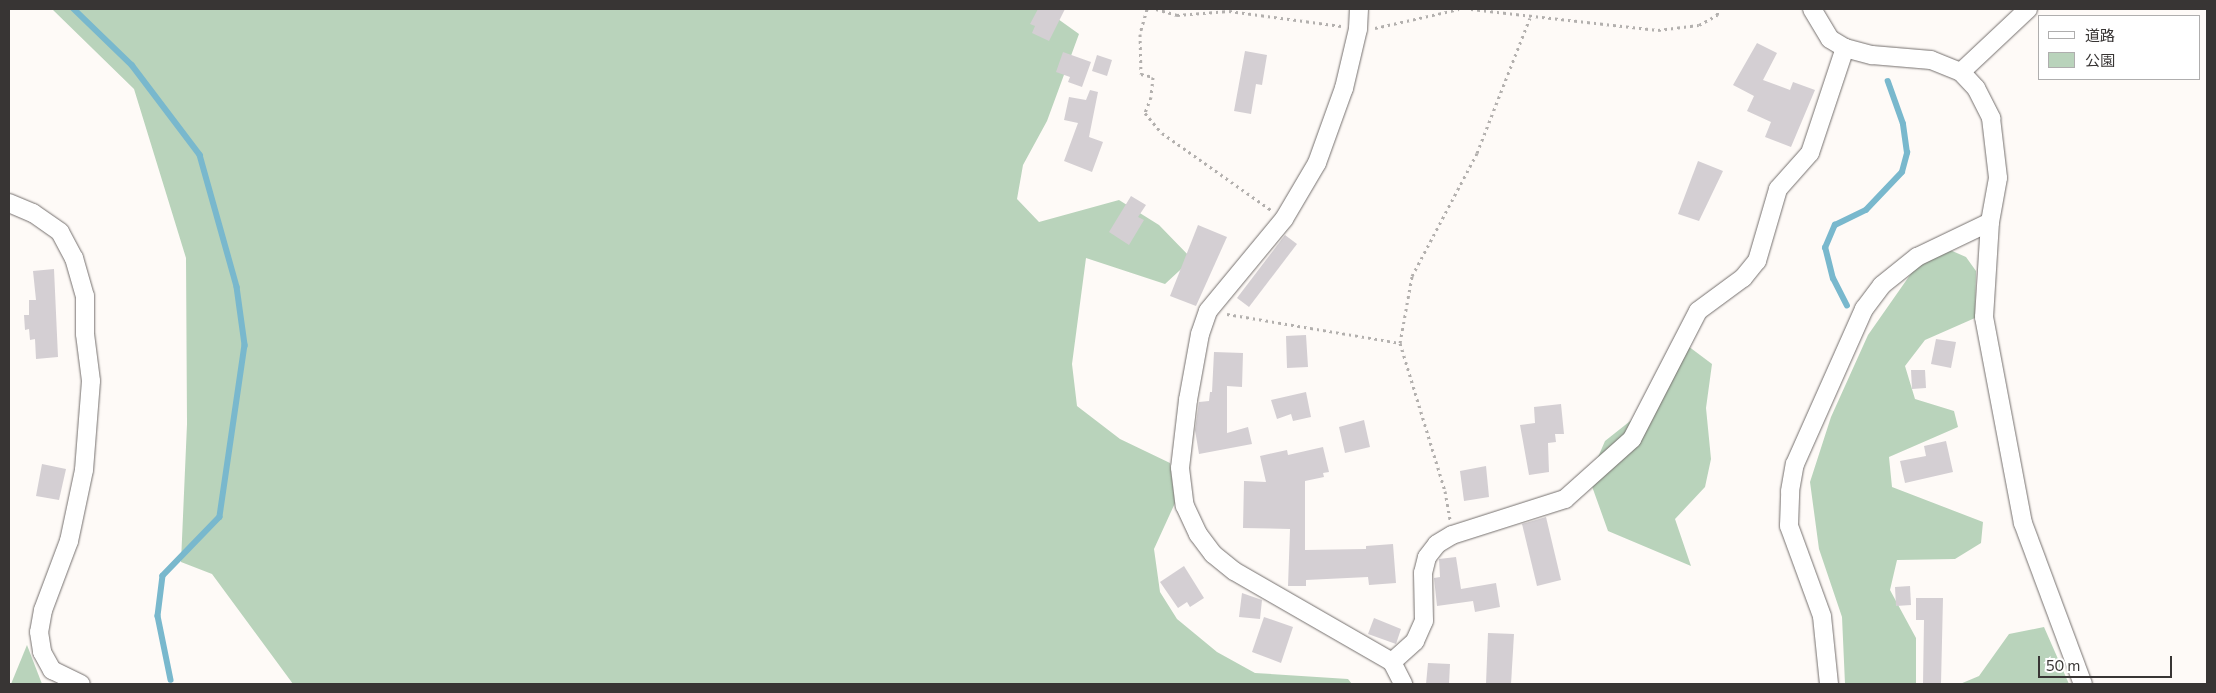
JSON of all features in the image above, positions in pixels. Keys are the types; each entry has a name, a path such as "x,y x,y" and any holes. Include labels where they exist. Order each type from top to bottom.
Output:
{"street":[{"path":"1359,9 1358,29 1334,122 1317,163 1284,219 1208,311 1200,334 1188,400 1180,468 1185,506 1198,534 1213,554 1234,571 1392,662 1403,684"},
{"path":"1812,9 1830,39 1845,48 1872,55 1931,60 1961,72 1976,88 1991,118 1998,178 1990,222 1984,317 2023,523 2083,684"},
{"path":"1961,72 2028,9"},
{"path":"1392,662 1415,641 1424,621 1423,574 1427,557 1437,544 1452,535 1565,498 1632,440 1698,311 1743,278 1757,261 1778,189 1810,153 1845,48"},
{"path":"9,203 34,213 60,232 74,258 85,296 85,334 91,381 84,470 68,541 43,610 39,632 42,652 52,670 81,684"},
{"path":"1830,684 1822,616 1789,526 1790,490 1795,464 1864,309 1882,285 1917,256 1990,222"}],"path":[{"path":"1147,9 1140,34 1141,74 1153,77 1151,97 1145,113 1162,133 1284,219"},
{"path":"1156,9 1177,15 1229,11 1358,29 1459,9"},
{"path":"1472,9 1530,18 1658,30 1699,24 1716,14 1719,9"},
{"path":"1452,535 1445,491 1400,343 1412,276 1477,154 1530,18"},
{"path":"1208,311 1400,343"}],"green space":[{"path":"52,9 1044,9 1079,34 1047,121 1023,165 1017,199 1039,222 1119,200 1159,225 1192,259 1165,284 1086,258 1072,364 1077,406 1120,439 1170,463 1175,503 1154,549 1160,592 1177,619 1217,652 1255,673 1348,679 1352,684 293,684 212,574 181,562 187,424 186,258 134,89"},
{"path":"1950,250 1966,257 1976,271 1975,318 1925,340 1905,366 1915,399 1954,411 1958,427 1889,457 1892,487 1983,522 1981,543 1955,559 1897,560 1890,590 1916,638 1916,684 1845,684 1842,617 1819,549 1810,482 1831,417 1868,335 1917,265"},
{"path":"1688,346 1712,364 1706,408 1711,459 1705,487 1675,519 1691,566 1608,531 1589,478 1605,441 1634,418"},
{"path":"2044,627 2069,684 1960,684 1979,676 2009,634"},
{"path":"27,645 42,684 11,684"}],"building":[{"path":"1038,9 1065,9 1049,41 1032,33 1035,26 1030,24"},
{"path":"1757,43 1777,53 1763,80 1790,90 1793,82 1815,90 1791,147 1765,137 1771,122 1747,111 1754,96 1733,85"},
{"path":"1245,51 1267,55 1262,85 1256,84 1251,114 1234,111"},
{"path":"1063,52 1091,62 1082,87 1068,82 1070,77 1056,72"},
{"path":"1097,55 1112,60 1107,76 1092,71"},
{"path":"1090,90 1098,92 1089,137 1103,142 1092,172 1064,161 1078,123 1064,120 1069,97 1086,100"},
{"path":"1698,161 1723,171 1699,221 1678,214"},
{"path":"1131,196 1146,205 1138,217 1144,220 1129,245 1109,232"},
{"path":"1198,225 1227,237 1196,306 1170,296"},
{"path":"1285,235 1297,244 1249,307 1237,298"},
{"path":"54,269 58,357 36,359 35,339 30,340 29,329 25,330 24,315 29,315 29,300 36,300 33,271"},
{"path":"1306,335 1308,367 1287,368 1286,336"},
{"path":"1936,339 1956,342 1951,368 1931,364"},
{"path":"1214,352 1243,353 1242,387 1227,386 1227,433 1248,427 1252,444 1199,454 1195,430 1199,402 1209,401 1210,392 1212,392"},
{"path":"1911,370 1925,370 1926,388 1912,389"},
{"path":"1306,392 1311,417 1293,421 1291,414 1277,419 1271,400"},
{"path":"1561,404 1564,434 1555,434 1556,442 1548,443 1549,472 1529,475 1520,425 1535,423 1534,407"},
{"path":"1364,420 1370,447 1345,453 1339,427"},
{"path":"1946,441 1953,472 1905,483 1900,461 1926,456 1924,446"},
{"path":"1323,447 1329,472 1323,473 1324,477 1305,481 1305,550 1366,549 1366,546 1393,544 1396,583 1369,585 1368,577 1306,580 1306,586 1288,586 1290,529 1243,528 1244,481 1266,482 1260,456 1287,450 1288,455"},
{"path":"42,464 66,469 59,500 36,496"},
{"path":"1486,466 1489,497 1464,501 1460,471"},
{"path":"1546,517 1561,580 1537,586 1522,524"},
{"path":"1456,557 1461,589 1496,583 1500,607 1475,612 1473,601 1437,606 1434,578 1440,577 1439,559"},
{"path":"1184,566 1204,598 1190,607 1187,602 1178,608 1160,582"},
{"path":"1910,586 1911,605 1896,606 1895,587"},
{"path":"1242,593 1262,600 1260,619 1239,617"},
{"path":"1916,598 1943,598 1941,684 1923,684 1924,620 1916,620"},
{"path":"1264,617 1293,627 1281,663 1252,652"},
{"path":"1374,618 1401,629 1396,644 1368,634"},
{"path":"1488,633 1514,634 1511,684 1486,684"},
{"path":"1428,663 1450,664 1449,684 1426,684"}],"waterway":[{"path":"74,9 132,65 200,155 237,287 245,345 220,517 163,576 158,616 171,680"},
{"path":"1847,306 1833,279 1825,248 1835,225 1866,210 1902,172 1907,153 1903,124 1888,82"}]}
